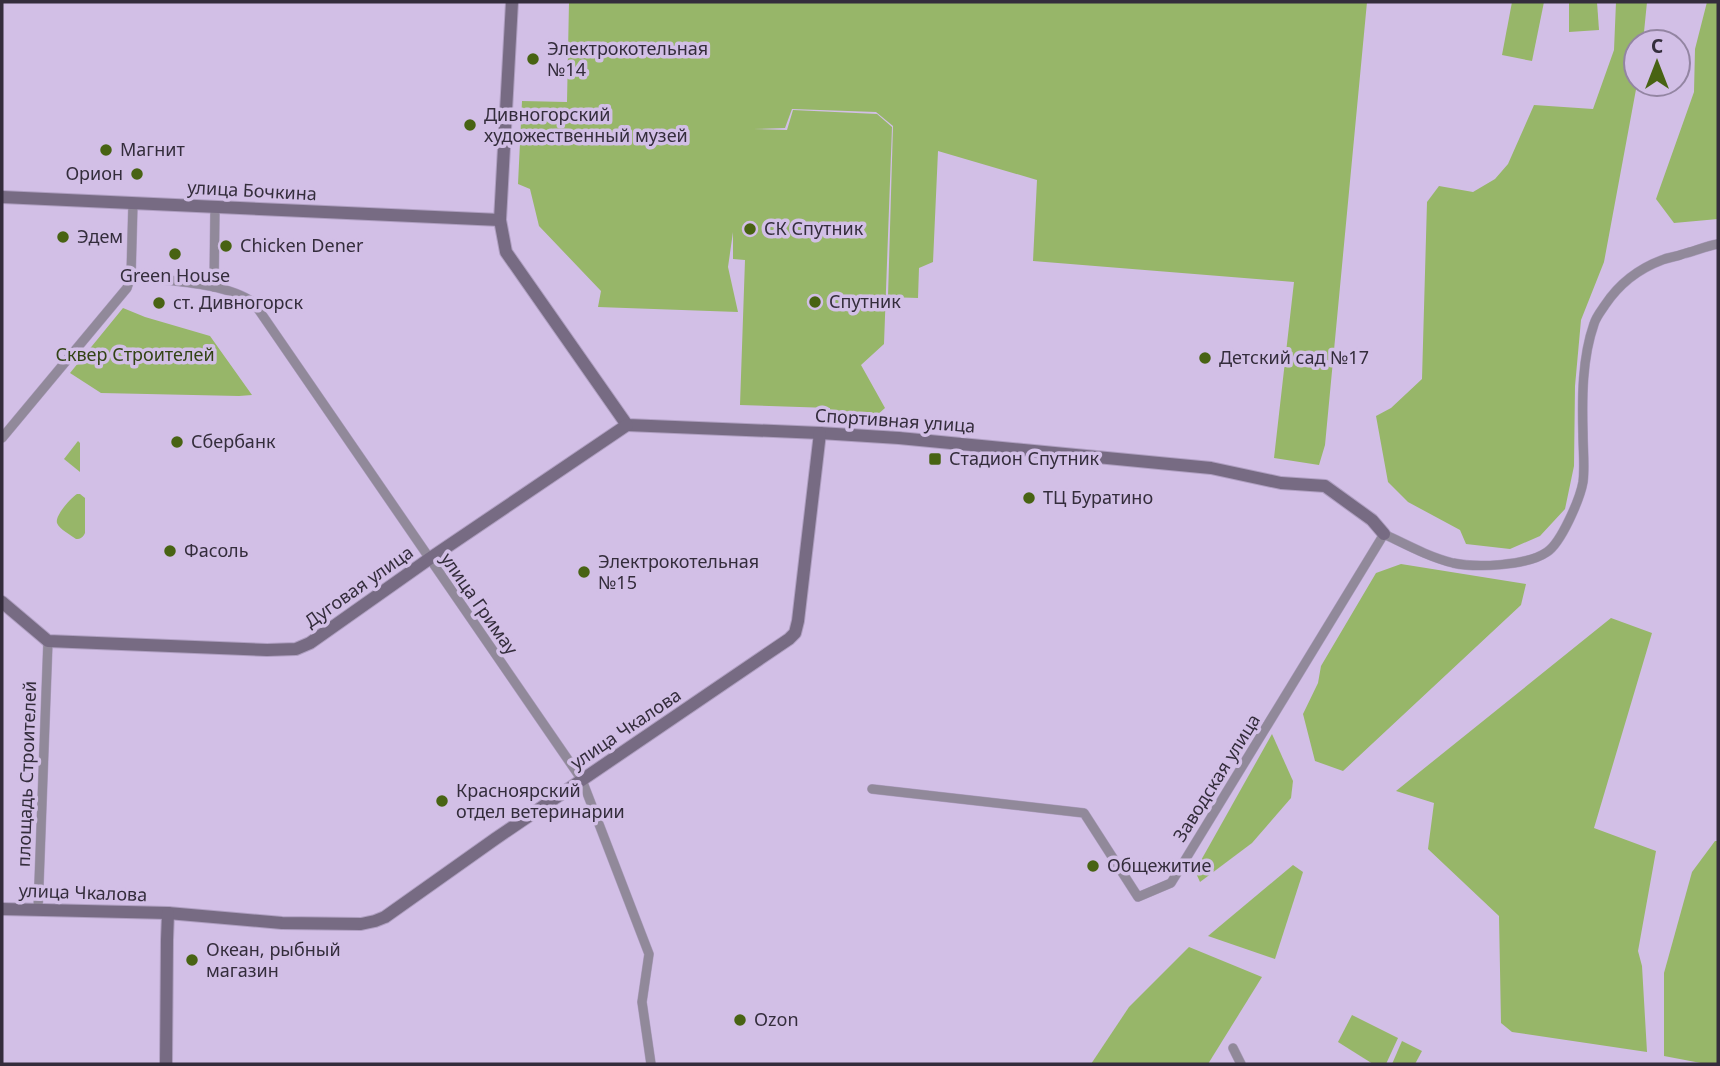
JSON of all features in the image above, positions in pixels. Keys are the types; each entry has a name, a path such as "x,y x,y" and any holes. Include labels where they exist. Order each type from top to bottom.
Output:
{"main road":[{"path":"512,2 500,220 506,252 626,425"},
{"name":"улица Бочкина","path":"2,197 500,220"},
{"name":"Спортивная улица","path":"626,425 899,438 1211,468 1281,483 1325,486 1372,520 1384,534"},
{"name":"Дуговая улица","path":"48,640 257,650 296,649 317,638 626,425"},
{"name":"улица Чкалова","path":"2,909 354,924 375,921 397,909 789,639 795,632 798,621 820,433"},
{"path":"2,602 48,640"},
{"path":"166,1064 168,914"}],"street":[{"path":"2,439 127,288 131,276 134,203"},
{"path":"214,287 215,206"},
{"path":"1384,534 1429,555 1455,563 1490,565 1527,561 1549,551 1579,499 1583,480 1584,378 1594,322 1619,287 1646,267 1664,259 1718,244"},
{"name":"улица Гримау","path":"131,276 214,287 244,295 254,303 582,780 649,954 642,1002 651,1064"},
{"name":"Заводская улица","path":"872,789 1084,813 1138,897 1171,883 1384,534"},
{"name":"площадь Строителей","path":"38,910 48,640"},
{"path":"1233,1048 1241,1064"}],"green space":[{"path":"569,2 1367,2 1325,445 1319,465 1274,458 1294,282 1033,261 1037,180 938,151 933,262 919,268 918,298 888,297 893,126 876,112 792,109 785,128 753,129 787,130 793,110 877,114 892,127 884,344 861,365 885,408 876,416 830,416 830,408 740,405 745,260 733,259 733,232 728,267 738,312 598,307 601,291 539,226 530,189 518,184 522,101 567,102"},
{"path":"1512,2 1544,2 1532,61 1502,55"},
{"path":"1569,2 1597,2 1599,30 1569,32"},
{"path":"1616,2 1647,2 1644,28 1622,28 1622,98 1634,98 1604,262 1581,320 1575,386 1574,466 1565,509 1540,536 1510,549 1466,544 1460,530 1408,502 1388,482 1376,416 1391,408 1422,379 1427,202 1439,186 1473,192 1495,179 1508,164 1534,105 1593,109 1614,50"},
{"path":"1707,2 1718,2 1718,219 1674,223 1656,199 1694,92 1695,49"},
{"name":"Сквер Строителей","path":"123,308 210,336 252,395 101,393 70,373"},
{"path":"78,441 80,443 80,472 64,459"},
{"path":"77,494 85,498 85,533 82,538 76,539 60,527 57,520 64,507"},
{"path":"1401,564 1526,584 1521,605 1343,771 1315,761 1303,714 1318,683 1321,666 1376,573"},
{"path":"1611,618 1652,633 1594,828 1656,851 1638,951 1642,966 1647,1052 1512,1032 1501,1023 1499,916 1428,849 1434,803 1396,791"},
{"path":"1272,734 1293,781 1291,798 1252,843 1200,882 1195,871"},
{"path":"1715,841 1718,841 1718,1064 1706,1064 1664,1056 1664,973 1692,872"},
{"path":"1293,865 1303,872 1275,959 1208,936"},
{"path":"1189,947 1262,977 1208,1064 1091,1064 1129,1007"},
{"path":"1352,1015 1398,1038 1386,1064 1373,1064 1338,1042"},
{"path":"1402,1041 1422,1051 1415,1064 1392,1064"}],"place":[{"name":"Электрокотельная №14","path":"533,59"},
{"name":"Дивногорский художественный музей","path":"470,125"},
{"name":"Магнит","path":"106,150"},
{"name":"Орион","path":"137,174"},
{"name":"СК Спутник","path":"750,229"},
{"name":"Эдем","path":"63,237"},
{"name":"Chicken Dener","path":"226,246"},
{"name":"Green House","path":"175,254"},
{"name":"Спутник","path":"815,302"},
{"name":"ст. Дивногорск","path":"159,303"},
{"name":"Детский сад №17","path":"1205,358"},
{"name":"Сбербанк","path":"177,442"},
{"name":"Стадион Спутник","path":"935,459"},
{"name":"ТЦ Буратино","path":"1029,498"},
{"name":"Фасоль","path":"170,551"},
{"name":"Электрокотельная №15","path":"584,572"},
{"name":"Красноярский отдел ветеринарии","path":"442,801"},
{"name":"Общежитие","path":"1093,866"},
{"name":"Океан, рыбный магазин","path":"192,960"},
{"name":"Ozon","path":"740,1020"}]}
